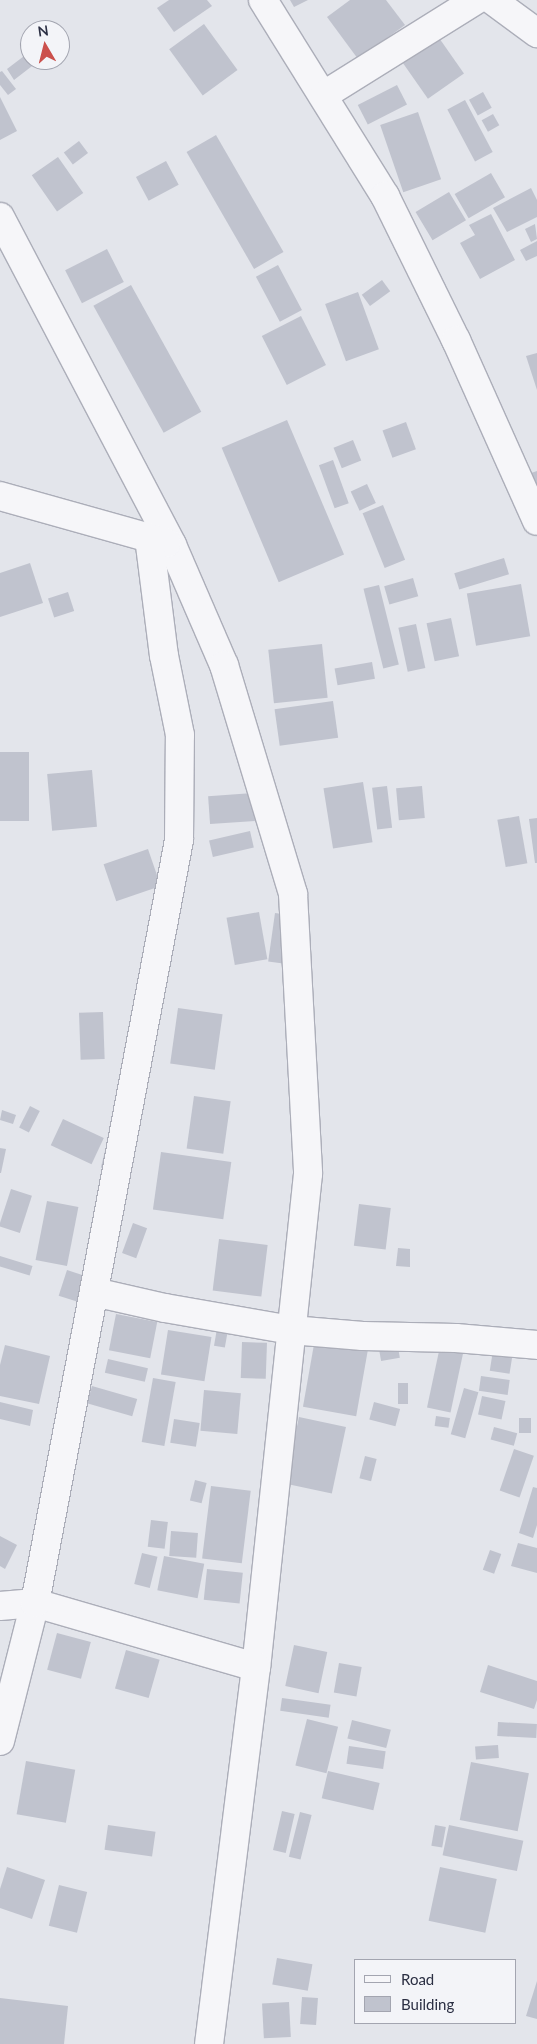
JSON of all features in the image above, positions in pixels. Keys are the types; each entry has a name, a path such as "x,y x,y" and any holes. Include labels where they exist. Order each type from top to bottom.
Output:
{"street":[{"path":"263,0 324,95 385,196 456,340 536,515"},
{"path":"324,95 476,0"},
{"path":"492,0 537,33"},
{"path":"0,217 224,665 293,894 308,1174 256,1667 209,2044"},
{"path":"0,496 161,542"},
{"path":"0,1741 35,1603 179,840 180,735 164,656 161,542"},
{"path":"94,1292 174,1309 291,1330 363,1336 456,1338 537,1344"},
{"path":"0,1606 35,1603 256,1667"}],"building":[{"path":"169,0 207,0 212,6 174,32 157,8"},
{"path":"290,0 308,0 294,7"},
{"path":"350,0 386,0 405,25 358,59 327,17"},
{"path":"204,24 238,70 203,95 169,49"},
{"path":"437,35 464,74 428,99 401,60"},
{"path":"20,59 20,70 27,70 14,80 7,69"},
{"path":"2,71 16,89 8,95 0,85 0,72"},
{"path":"397,85 407,105 368,125 358,105"},
{"path":"483,92 492,108 478,116 469,100"},
{"path":"0,97 17,131 0,140"},
{"path":"465,100 493,152 475,161 447,109"},
{"path":"418,112 441,179 403,192 380,125"},
{"path":"493,114 499,125 488,132 482,120"},
{"path":"216,135 284,252 254,269 187,152"},
{"path":"79,141 88,153 73,164 64,152"},
{"path":"58,157 83,193 57,211 32,175"},
{"path":"166,161 179,185 149,201 136,177"},
{"path":"491,173 505,197 469,218 455,194"},
{"path":"531,188 537,200 537,217 507,232 493,208"},
{"path":"449,192 466,220 433,240 416,212"},
{"path":"491,214 515,260 480,279 460,243 475,235 469,225"},
{"path":"535,224 537,239 531,242 525,229"},
{"path":"537,241 537,256 526,261 520,250"},
{"path":"107,249 124,282 82,303 65,270"},
{"path":"278,265 302,310 280,322 256,277"},
{"path":"382,280 390,291 370,306 362,295"},
{"path":"131,285 201,412 164,433 93,306"},
{"path":"358,292 379,349 346,361 325,304"},
{"path":"301,316 326,365 287,385 262,336"},
{"path":"537,353 537,390 526,356"},
{"path":"287,420 344,554 279,582 222,448"},
{"path":"406,422 416,449 392,458 383,431"},
{"path":"353,440 361,460 342,468 334,448"},
{"path":"333,460 349,503 335,508 319,465"},
{"path":"537,471 537,497 528,474"},
{"path":"367,484 376,503 360,511 351,492"},
{"path":"383,505 405,560 385,568 363,513"},
{"path":"504,558 509,574 459,589 454,573"},
{"path":"30,563 43,603 0,617 0,573"},
{"path":"413,578 418,596 389,605 384,586"},
{"path":"521,584 530,636 476,646 467,594"},
{"path":"379,585 399,665 383,668 363,589"},
{"path":"68,592 74,611 54,618 48,598"},
{"path":"451,618 459,656 435,661 427,623"},
{"path":"416,624 425,668 408,672 398,628"},
{"path":"322,644 328,698 274,703 268,650"},
{"path":"372,662 375,679 338,685 335,669"},
{"path":"333,701 338,738 280,746 275,709"},
{"path":"0,752 29,752 29,821 0,821"},
{"path":"92,770 97,827 52,831 47,774"},
{"path":"363,782 373,842 333,849 323,788"},
{"path":"387,786 392,828 377,830 372,788"},
{"path":"422,786 425,818 399,820 396,788"},
{"path":"253,793 255,821 210,824 208,796"},
{"path":"519,816 527,863 506,867 497,820"},
{"path":"537,818 537,863 535,863 529,819"},
{"path":"250,831 254,848 213,857 209,840"},
{"path":"148,849 161,886 116,901 104,864"},
{"path":"259,912 267,959 235,965 227,918"},
{"path":"275,913 290,915 283,964 268,962"},
{"path":"178,1008 223,1014 215,1070 170,1063"},
{"path":"103,1012 105,1059 81,1060 79,1013"},
{"path":"194,1096 231,1101 223,1154 187,1148"},
{"path":"30,1106 40,1111 29,1132 19,1127"},
{"path":"2,1110 16,1115 13,1124 0,1120"},
{"path":"63,1119 104,1138 92,1164 51,1145"},
{"path":"0,1148 6,1149 1,1173 0,1173"},
{"path":"105,1151 117,1154 113,1170 101,1167"},
{"path":"161,1152 231,1162 223,1219 153,1209"},
{"path":"11,1189 32,1196 20,1233 0,1226"},
{"path":"47,1201 78,1207 67,1266 36,1260"},
{"path":"359,1204 391,1208 386,1250 354,1246"},
{"path":"133,1223 147,1228 136,1258 122,1253"},
{"path":"219,1239 268,1245 261,1297 213,1291"},
{"path":"398,1248 410,1249 410,1267 396,1266"},
{"path":"0,1256 33,1266 30,1276 0,1266"},
{"path":"67,1270 86,1276 78,1302 59,1296"},
{"path":"116,1314 157,1322 150,1358 109,1350"},
{"path":"218,1323 229,1325 225,1348 214,1346"},
{"path":"168,1330 211,1337 204,1381 161,1374"},
{"path":"316,1333 369,1342 356,1416 303,1407"},
{"path":"396,1336 400,1358 381,1361 377,1339"},
{"path":"442,1337 465,1342 451,1412 427,1407"},
{"path":"242,1342 267,1343 266,1379 241,1378"},
{"path":"494,1344 514,1347 510,1374 490,1371"},
{"path":"5,1345 50,1356 39,1404 0,1396 0,1365"},
{"path":"108,1359 148,1368 145,1382 105,1373"},
{"path":"481,1376 510,1380 508,1395 479,1391"},
{"path":"153,1378 176,1382 164,1446 142,1442"},
{"path":"398,1383 408,1383 408,1404 398,1404"},
{"path":"92,1386 137,1399 132,1416 87,1403"},
{"path":"464,1388 478,1392 465,1438 451,1434"},
{"path":"204,1390 241,1393 237,1434 200,1431"},
{"path":"482,1396 505,1401 502,1420 478,1415"},
{"path":"0,1402 33,1410 30,1426 0,1419"},
{"path":"374,1402 400,1409 395,1426 369,1419"},
{"path":"436,1416 450,1418 448,1428 435,1426"},
{"path":"299,1417 346,1427 332,1493 285,1484"},
{"path":"519,1418 531,1418 531,1433 519,1433"},
{"path":"174,1419 200,1423 196,1447 170,1443"},
{"path":"494,1427 517,1433 514,1446 491,1440"},
{"path":"514,1449 534,1456 520,1497 500,1491"},
{"path":"365,1456 377,1459 371,1481 359,1478"},
{"path":"195,1480 207,1483 202,1503 190,1500"},
{"path":"211,1486 251,1491 242,1563 202,1558"},
{"path":"533,1487 537,1488 537,1525 533,1538 519,1533"},
{"path":"151,1520 168,1522 165,1549 148,1547"},
{"path":"171,1531 198,1533 196,1558 169,1556"},
{"path":"0,1536 17,1545 5,1569 0,1566"},
{"path":"518,1543 537,1548 537,1573 511,1566"},
{"path":"490,1550 501,1554 494,1574 483,1570"},
{"path":"142,1553 158,1557 150,1588 134,1584"},
{"path":"164,1556 204,1564 198,1598 157,1590"},
{"path":"207,1569 243,1573 240,1604 204,1600"},
{"path":"57,1633 91,1642 81,1679 47,1670"},
{"path":"294,1645 327,1652 319,1693 285,1686"},
{"path":"126,1650 160,1660 149,1698 115,1688"},
{"path":"339,1663 362,1667 356,1697 334,1693"},
{"path":"488,1665 537,1681 537,1700 534,1709 480,1692"},
{"path":"282,1698 331,1705 329,1718 280,1711"},
{"path":"307,1719 338,1727 326,1773 295,1766"},
{"path":"352,1720 391,1730 386,1748 347,1738"},
{"path":"498,1722 537,1724 536,1738 497,1736"},
{"path":"498,1745 499,1758 476,1760 475,1747"},
{"path":"349,1746 386,1751 383,1769 346,1764"},
{"path":"26,1761 75,1770 66,1823 17,1814"},
{"path":"471,1762 529,1773 518,1831 460,1820"},
{"path":"328,1771 380,1783 373,1810 322,1798"},
{"path":"282,1811 295,1814 286,1853 273,1850"},
{"path":"300,1812 312,1815 301,1860 289,1857"},
{"path":"108,1825 156,1832 152,1856 105,1850"},
{"path":"435,1825 446,1827 442,1848 431,1846"},
{"path":"449,1825 523,1841 517,1871 443,1855"},
{"path":"7,1867 45,1880 32,1919 0,1908 0,1889"},
{"path":"440,1867 497,1879 485,1933 429,1921"},
{"path":"59,1885 87,1892 77,1933 49,1926"},
{"path":"277,1958 312,1964 308,1991 272,1985"},
{"path":"537,1981 537,2019 526,2016"},
{"path":"302,1997 318,1998 316,2025 300,2024"},
{"path":"0,1998 68,2006 64,2044 0,2044"},
{"path":"289,2002 291,2037 264,2038 262,2003"}]}
